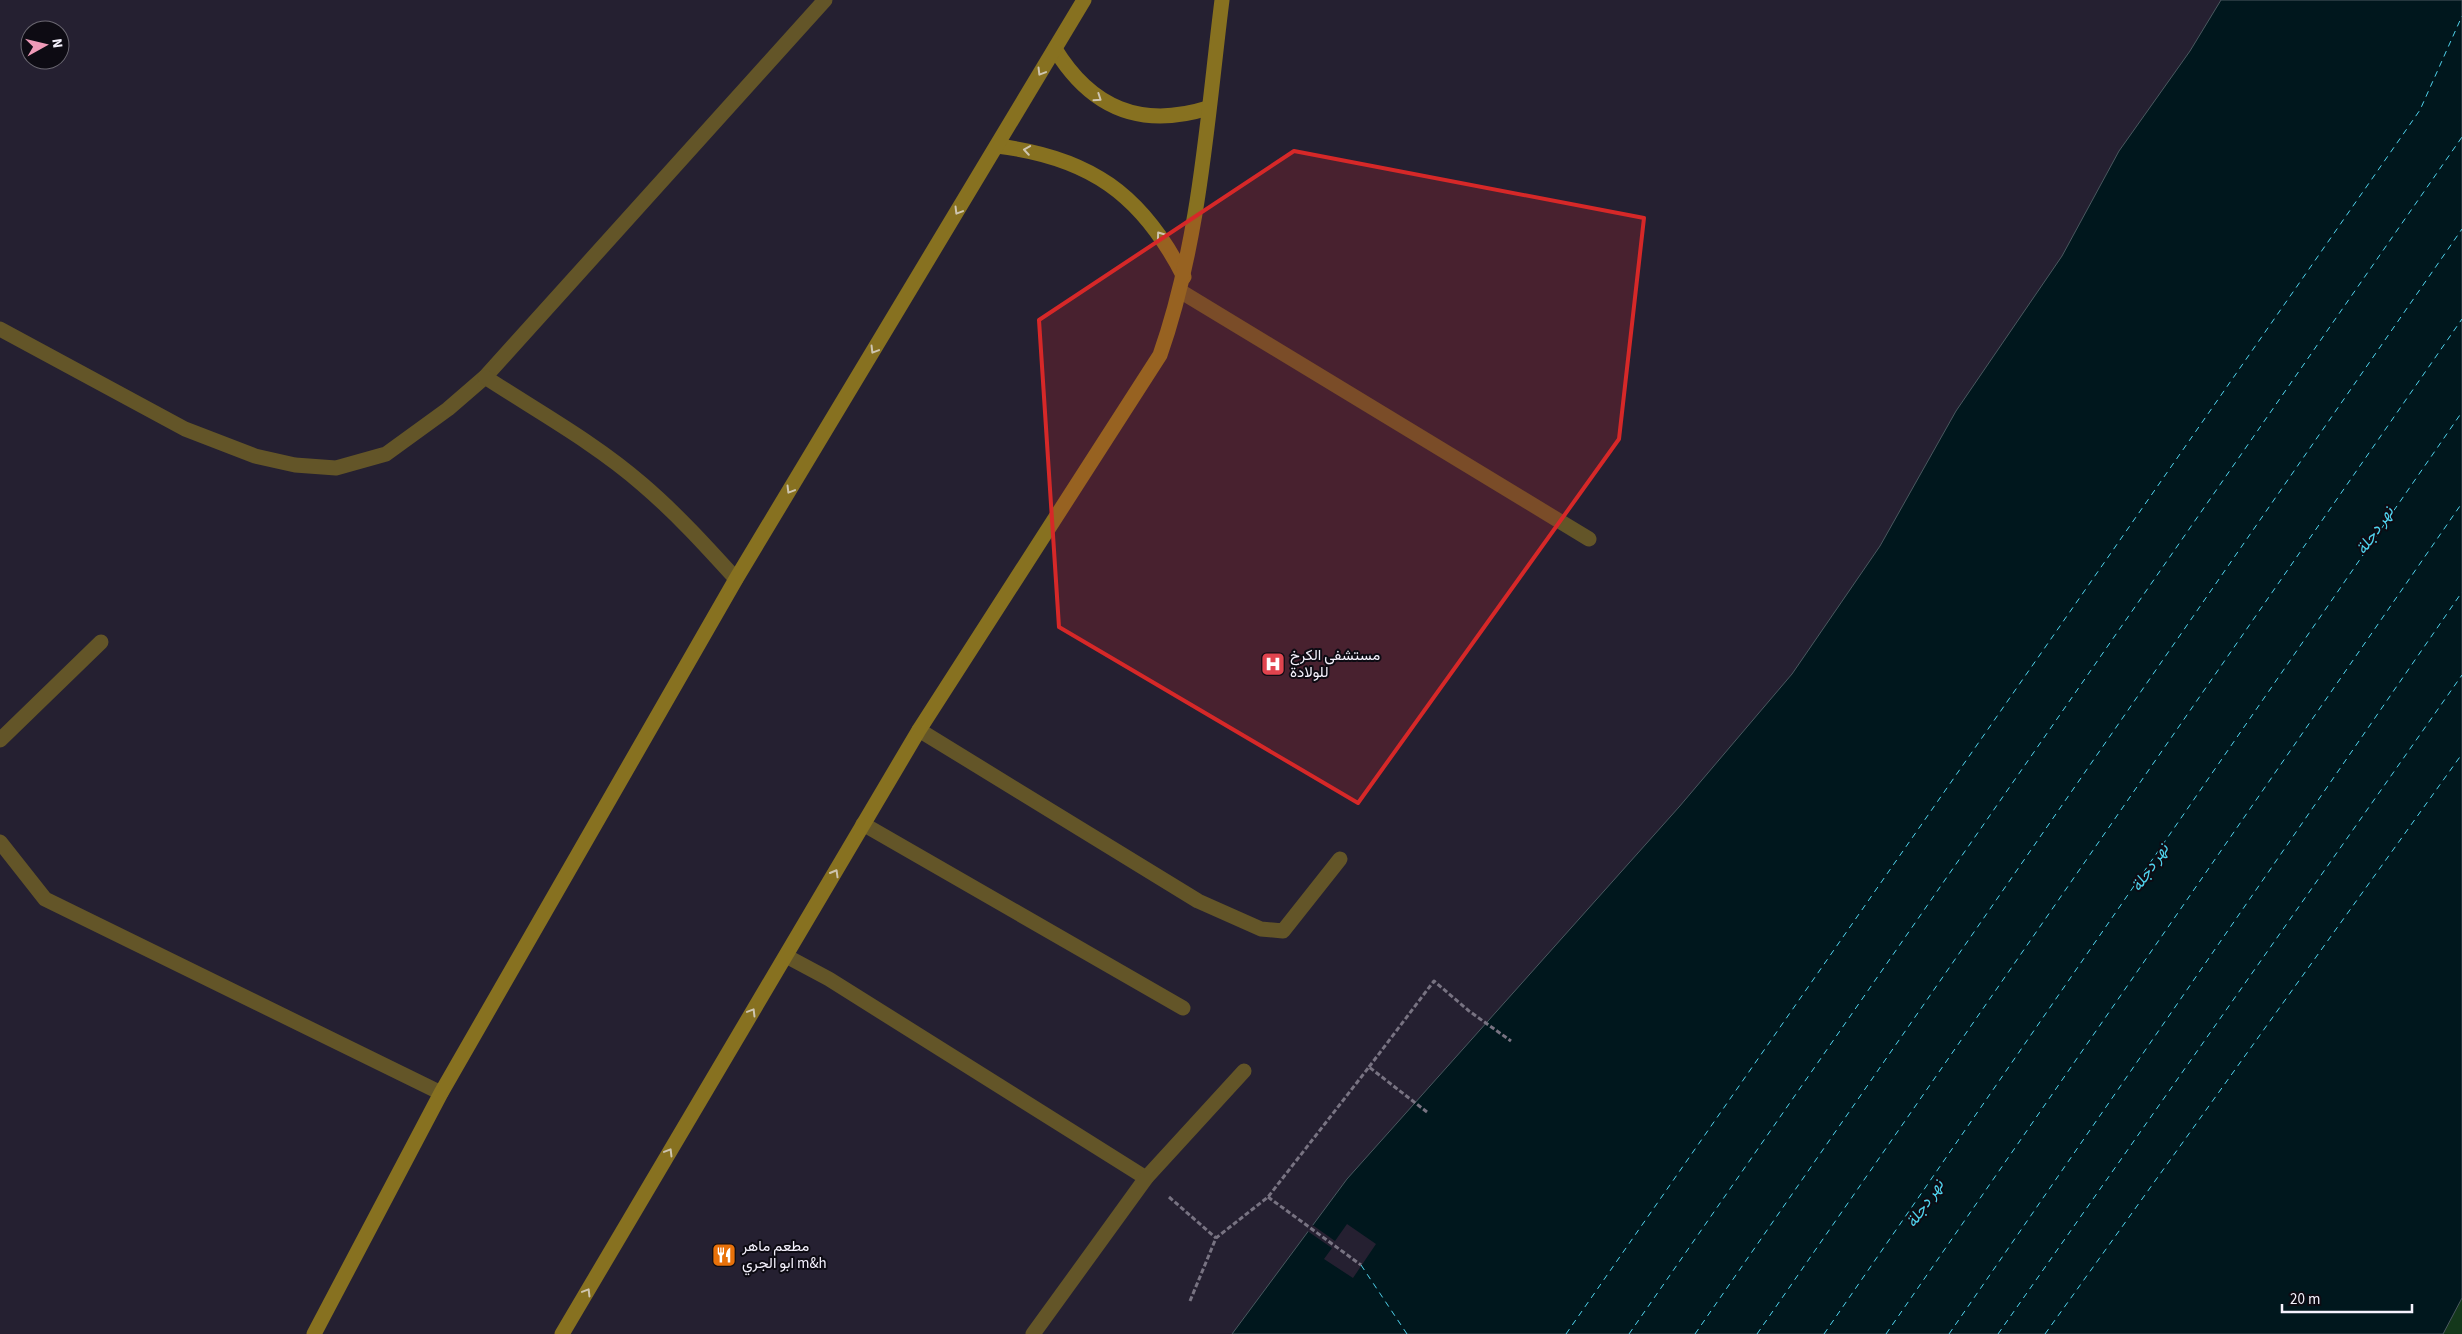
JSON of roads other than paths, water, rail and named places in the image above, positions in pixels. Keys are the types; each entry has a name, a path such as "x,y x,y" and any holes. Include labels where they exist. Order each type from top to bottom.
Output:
{"street":[{"path":"0,329 185,429 255,456 295,465 336,468 386,454 448,409 485,378 825,0"},
{"path":"314,1334 441,1092 736,579 1084,0"},
{"path":"562,1334 919,730 1160,354 1182,284 1191,238 1222,0"},
{"path":"1055,49 1068,70 1086,89 1108,104 1132,114 1158,118 1184,116 1208,108"},
{"path":"997,146 1031,150 1064,160 1109,184 1124,194 1148,218 1168,247 1182,284 1589,539"},
{"path":"485,378 593,448 642,483 700,538 736,579"},
{"path":"0,740 101,642"},
{"path":"919,730 1198,901 1261,929 1283,931 1340,859"},
{"path":"863,824 1183,1008"},
{"path":"0,842 45,899 441,1092"},
{"path":"786,956 829,980 1146,1178"},
{"path":"1033,1334 1146,1178 1244,1071"}],"water":[{"name":"نهر دجلة","path":"2221,0 2462,0 2462,1298 2443,1334 1232,1334 1347,1179 1679,807 1792,674 1880,546 1956,411 2062,256 2119,151 2190,51"}],"place":[{"name":"مستشفى الكرخ للولادة","path":"1273,664"},
{"name":"مطعم ماهر ابو الجري m&h","path":"724,1255"}]}
